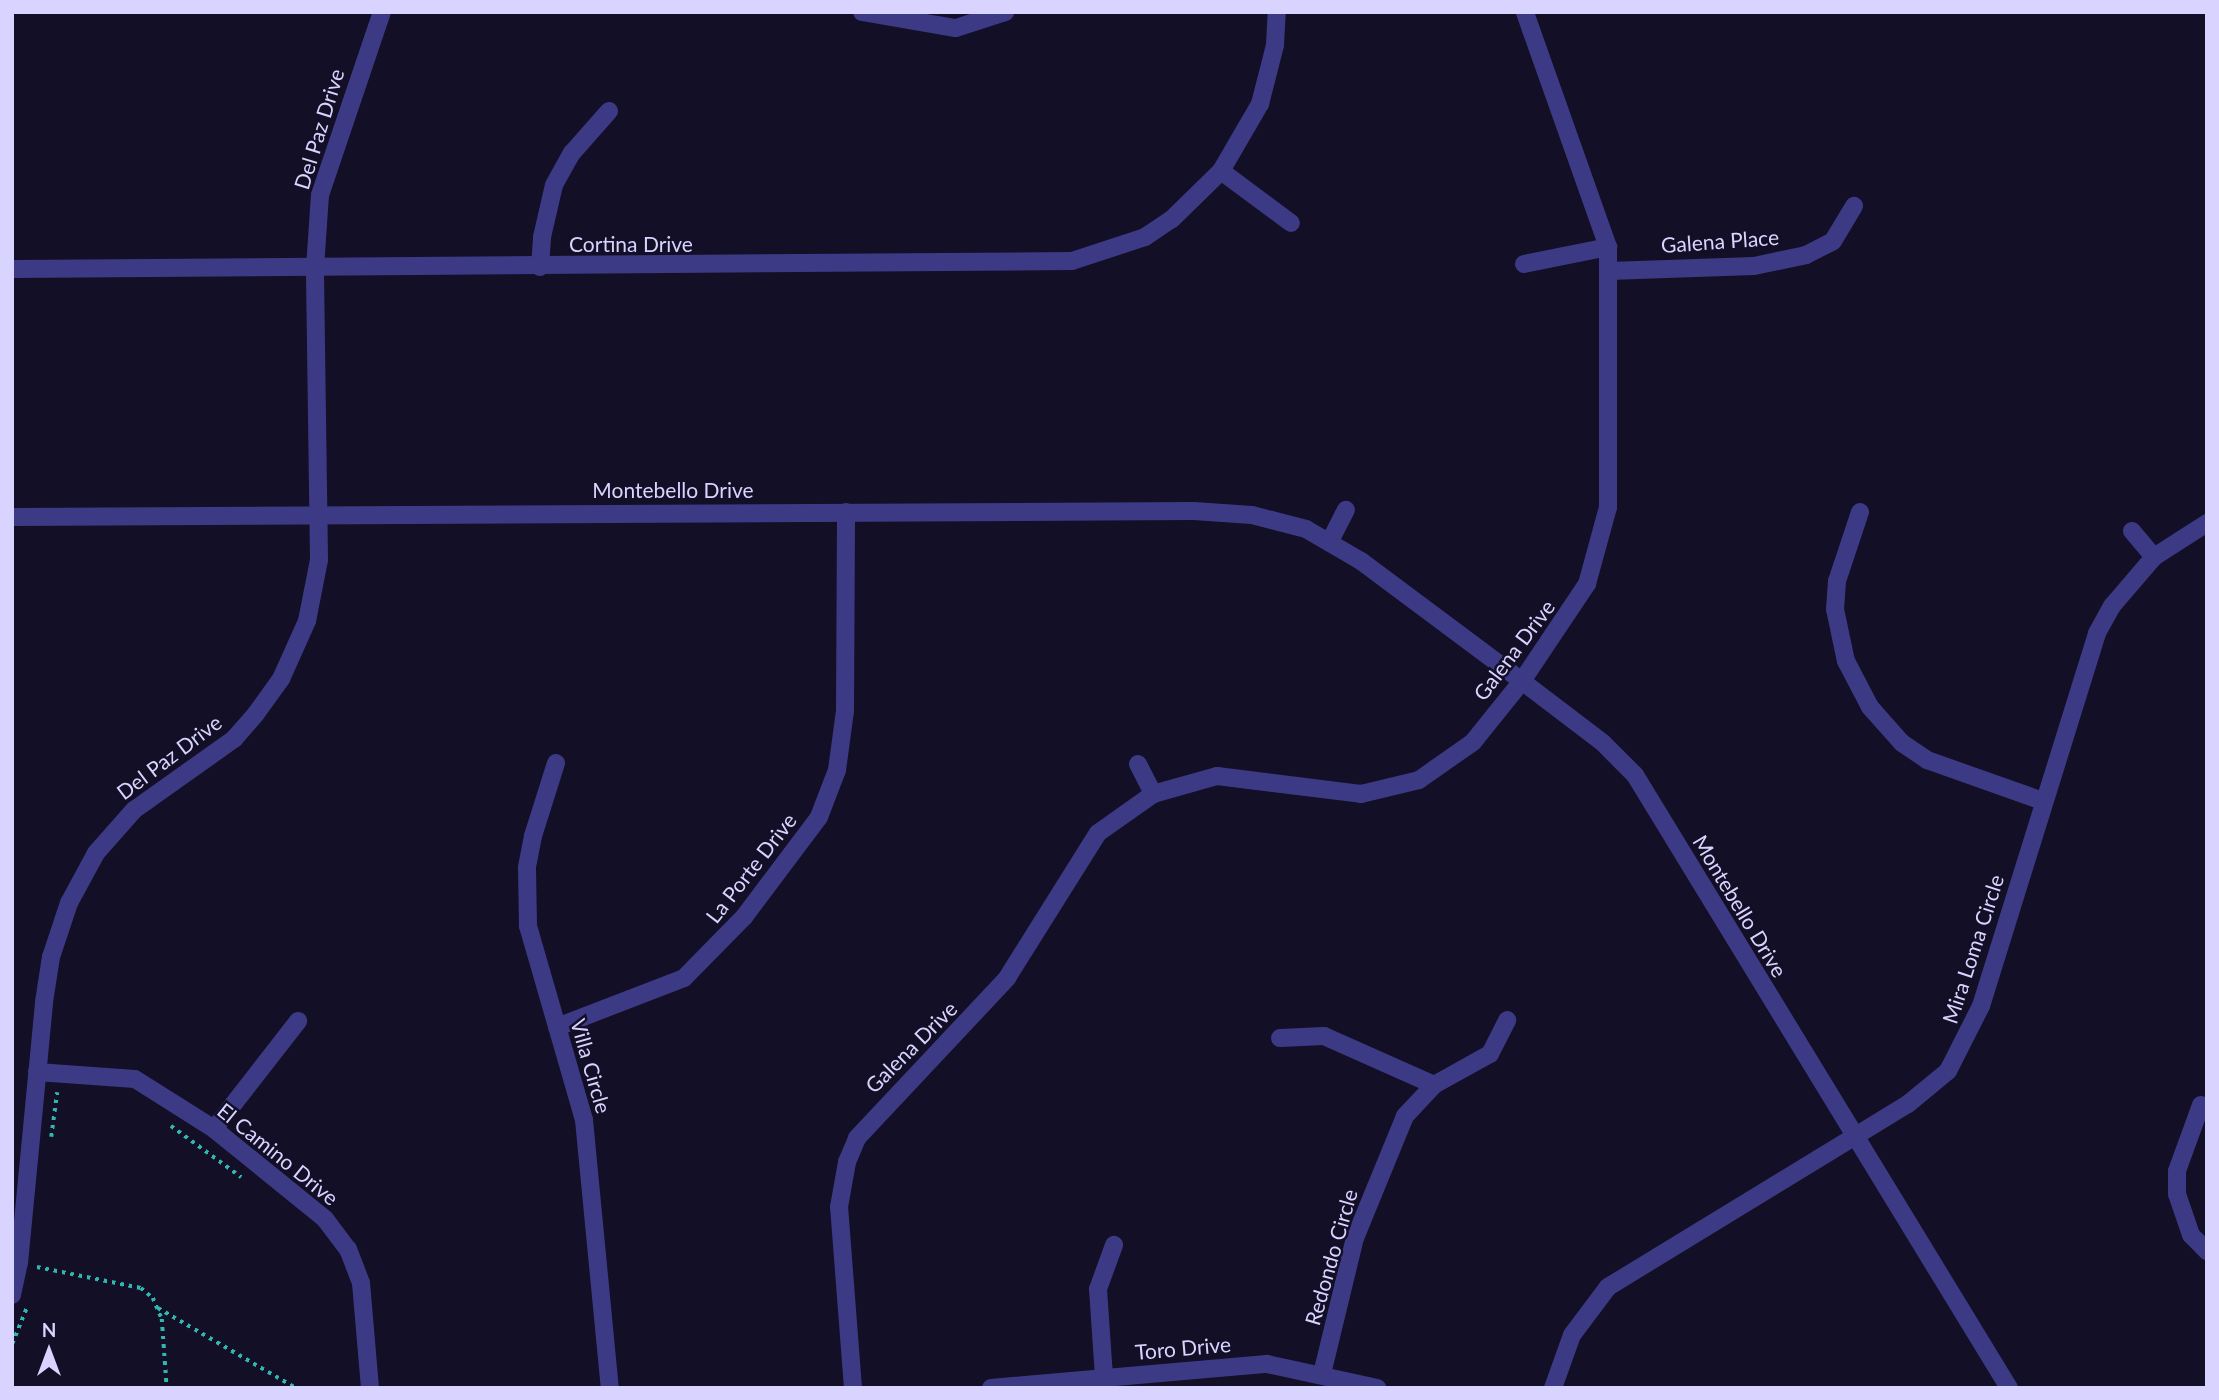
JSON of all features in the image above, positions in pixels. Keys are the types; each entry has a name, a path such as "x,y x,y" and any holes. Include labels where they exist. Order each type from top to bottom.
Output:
{"street":[{"name":"Del Paz Drive","path":"12,1295 19,1263 51,957 81,877 134,810 234,739 281,679 307,621 319,560 316,268 326,170 382,12"},
{"path":"862,12 956,28 1005,12"},
{"name":"Cortina Drive","path":"12,269 1072,261 1145,237 1197,197 1221,171 1260,104 1273,58 1277,12"},
{"name":"Galena Drive","path":"853,1388 839,1208 846,1162 857,1138 1007,978 1098,833 1153,794 1217,776 1331,793 1390,789 1419,780 1473,742 1522,681 1573,610 1604,533 1609,486 1608,247 1525,12"},
{"path":"540,267 542,237 554,185 572,153 609,111"},
{"path":"1221,171 1292,223"},
{"name":"Galena Place","path":"1609,271 1754,266 1793,258 1833,241 1854,206"},
{"path":"1524,264 1608,247"},
{"name":"Montebello Drive","path":"12,517 1194,510 1281,521 1330,541 1603,743 1635,775 1853,1139 2009,1388"},
{"path":"1330,541 1346,510"},
{"name":"La Porte Drive","path":"557,1027 684,978 744,917 818,817 836,770 845,711 846,512"},
{"path":"1860,512 1839,571 1835,609 1846,661 1870,707 1902,744 1927,760 2043,801"},
{"name":"Mira Loma Circle","path":"1553,1388 1572,1335 1608,1287 1853,1139 1932,1086 1960,1054 1981,1006 2097,633 2118,598 2154,556 2207,523"},
{"path":"2132,531 2154,556"},
{"name":"Villa Circle","path":"556,763 533,836 526,898 534,956 586,1133 610,1388"},
{"path":"1138,764 1153,794"},
{"name":"Redondo Circle","path":"1322,1374 1364,1211 1405,1116 1434,1085 1490,1054 1507,1020"},
{"path":"214,1129 298,1021"},
{"path":"1280,1038 1324,1036 1434,1085"},
{"name":"El Camino Drive","path":"37,1072 135,1079 214,1129 325,1219 348,1249 361,1283 370,1388"},
{"path":"2201,1105 2177,1171 2177,1194 2181,1216 2207,1251"},
{"path":"1104,1377 1098,1289 1114,1245"},
{"name":"Toro Drive","path":"991,1388 1268,1364 1377,1388"}],"path":[{"path":"57,1092 68,1093"},
{"path":"160,1119 246,1181"},
{"path":"37,1267 141,1288 157,1307 162,1319 167,1388"},
{"path":"157,1307 296,1388"}]}
